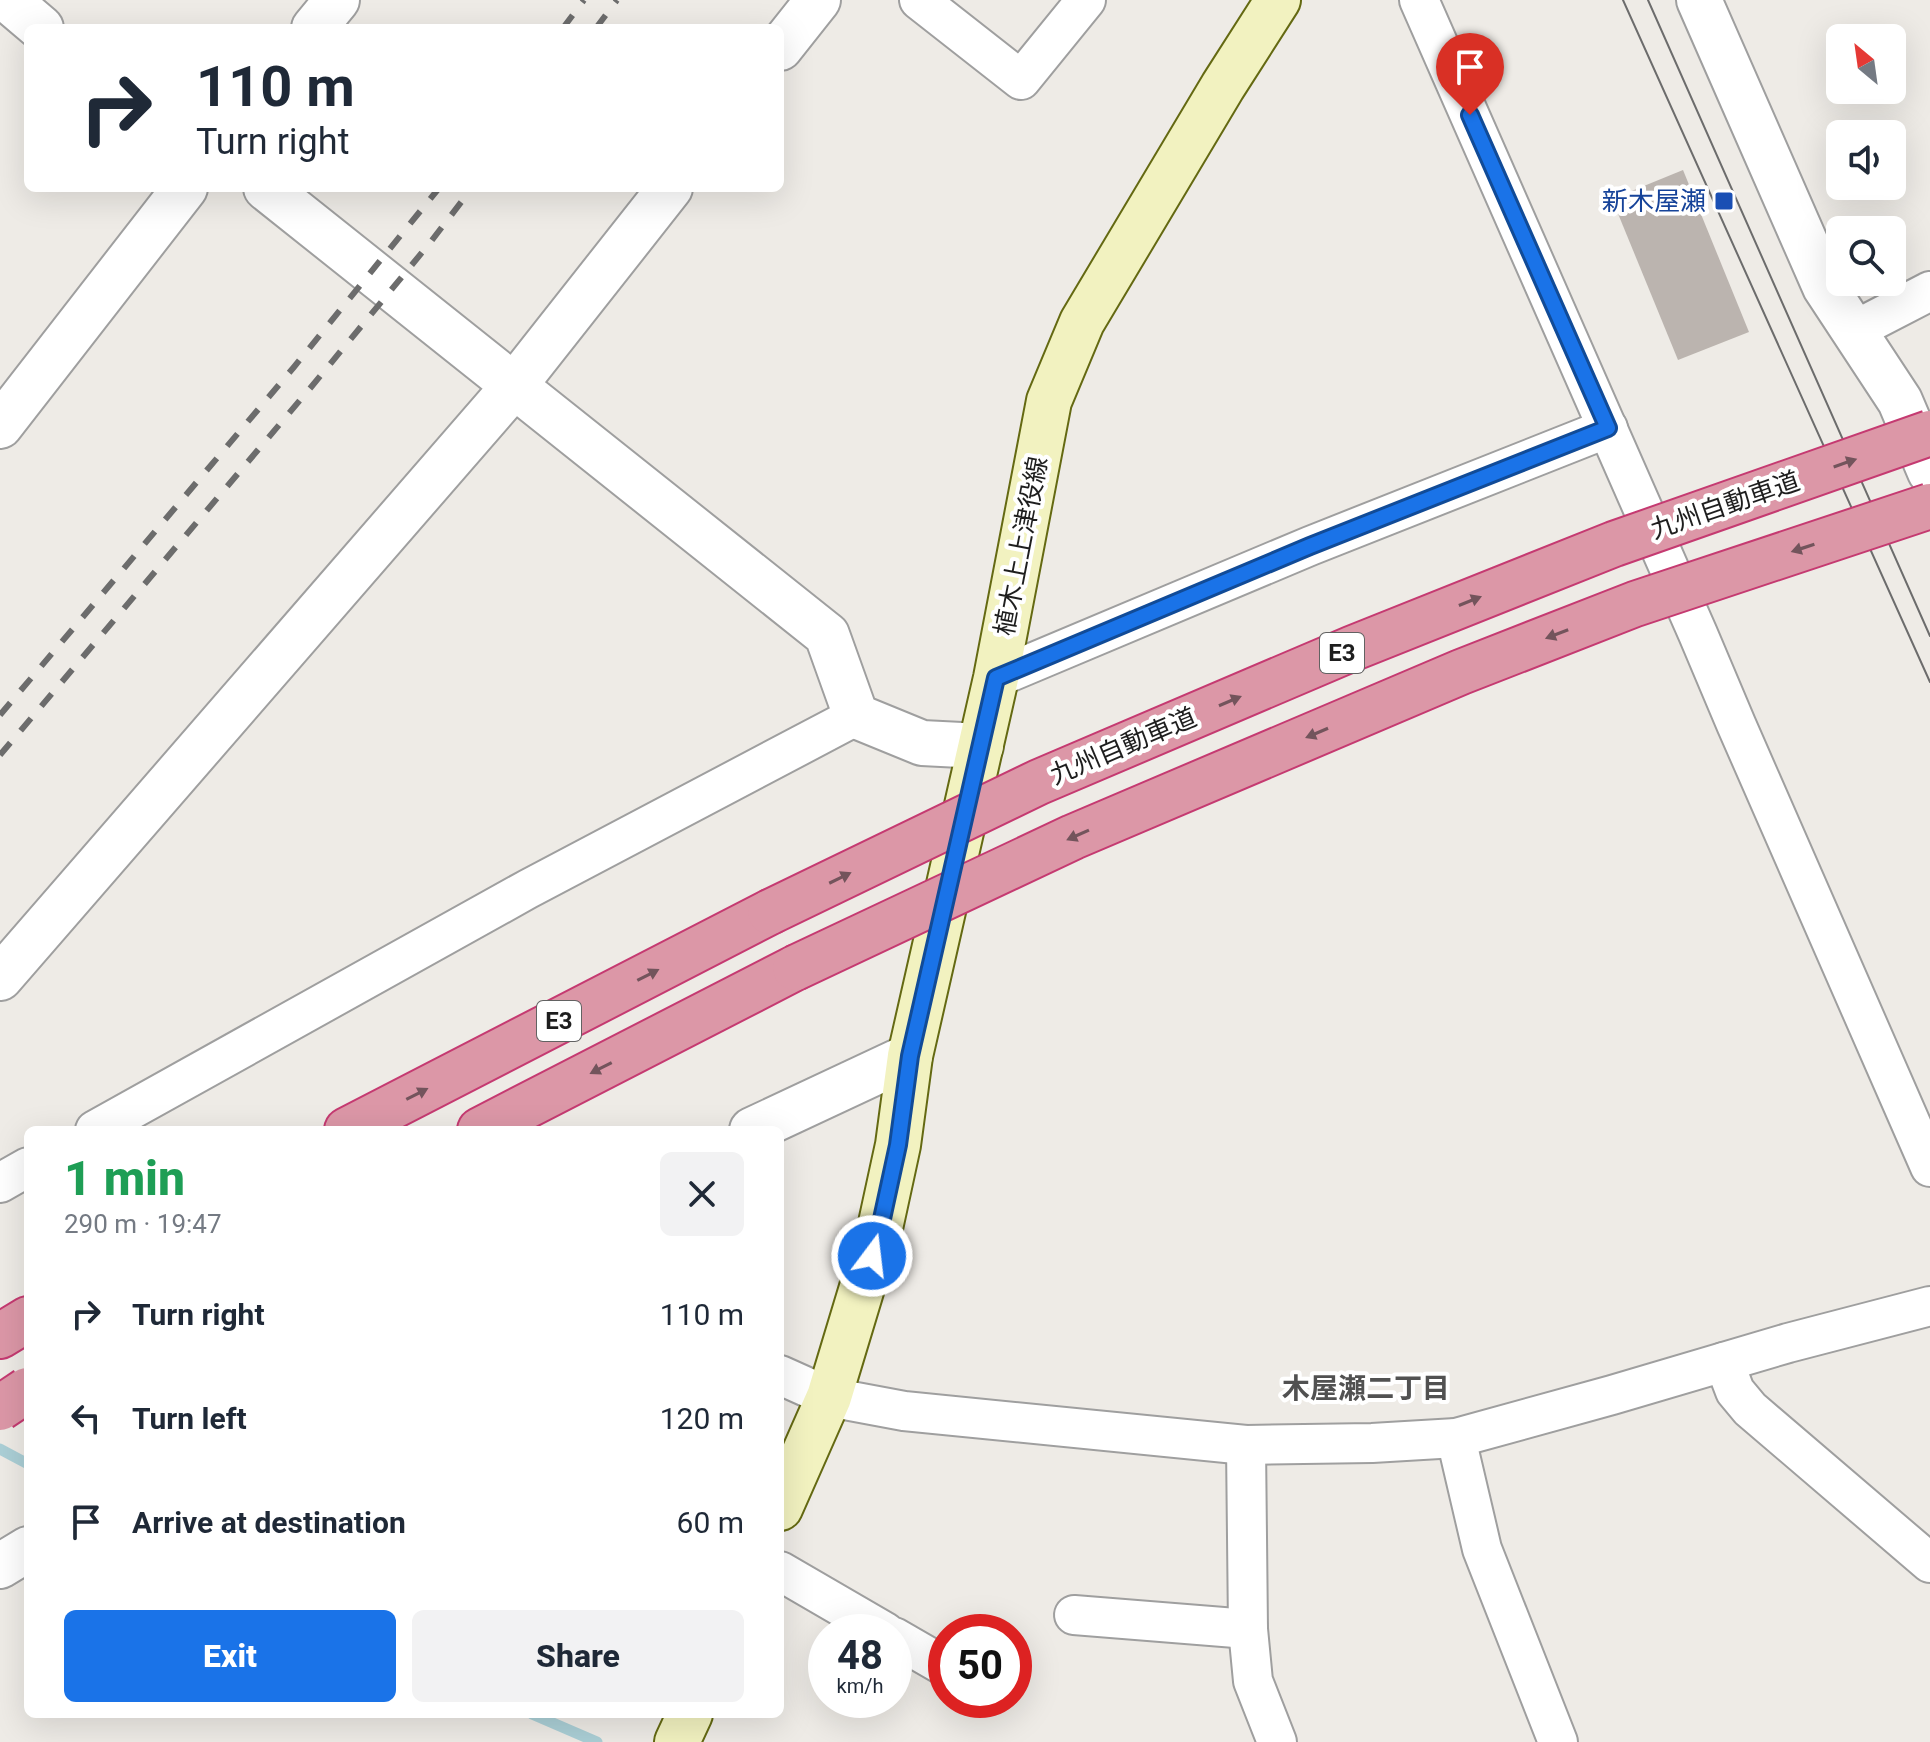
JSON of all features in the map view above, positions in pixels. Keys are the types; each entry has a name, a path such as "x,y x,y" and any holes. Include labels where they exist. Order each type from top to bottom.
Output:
{"highway":[{"name":"九州自動車道","path":"355,1126 770,912 1039,782 1351,649 1614,544 1930,433"},
{"name":"E3","path":"488,1126 795,968 1073,837 1461,672 1635,604 1930,506"},
{"path":"0,1336 24,1321"}],"main road":[{"name":"植木上上津役線","path":"784,1499 829,1397 880,1228 898,1145 910,1056 996,678 1049,401 1082,322 1278,0"},
{"path":"677,1742 688,1718"}],"street":[{"path":"8,0 36,24"},
{"path":"317,24 337,0"},
{"path":"784,43 818,0"},
{"path":"919,0 1021,80 1086,0"},
{"path":"1419,0 1930,1167"},
{"path":"1699,0 1825,287 1900,401 1930,472"},
{"path":"0,426 182,192"},
{"path":"271,192 827,635 856,716 922,743 981,746"},
{"path":"0,978 514,386 667,192"},
{"path":"1853,331 1930,291"},
{"path":"996,678 1295,552 1608,428"},
{"path":"102,1126 528,889 856,716"},
{"path":"761,1126 910,1056"},
{"path":"0,1183 24,1169"},
{"path":"784,1377 829,1397 904,1411 1246,1445 1456,1438 1788,1343 1930,1306"},
{"path":"1724,1362 1735,1391 1750,1409 1930,1563"},
{"path":"1456,1438 1482,1549 1558,1742"},
{"path":"1246,1445 1248,1629 1253,1681 1277,1742"},
{"path":"0,1566 24,1551"},
{"path":"784,1573 854,1614"},
{"path":"1074,1615 1248,1629"}],"building":[{"path":"1683,170 1749,332 1678,360 1612,199"}],"waterway":[{"path":"0,1449 24,1462"},
{"path":"541,1718 597,1742"}],"tram line":[{"path":"1623,0 1930,682"},
{"path":"1648,0 1930,636"}],"railway":[{"path":"566,24 584,0"},
{"path":"599,24 617,0"},
{"path":"0,715 294,367 436,192"},
{"path":"0,755 312,386 469,192"}],"place":[{"name":"新木屋瀬","path":"1724,201"}],"district":[{"name":"木屋瀬二丁目","path":"1366,1388"}],"route":[{"path":"872,1256 898,1145 910,1056 996,678 1310,546 1608,428 1470,115"}]}
